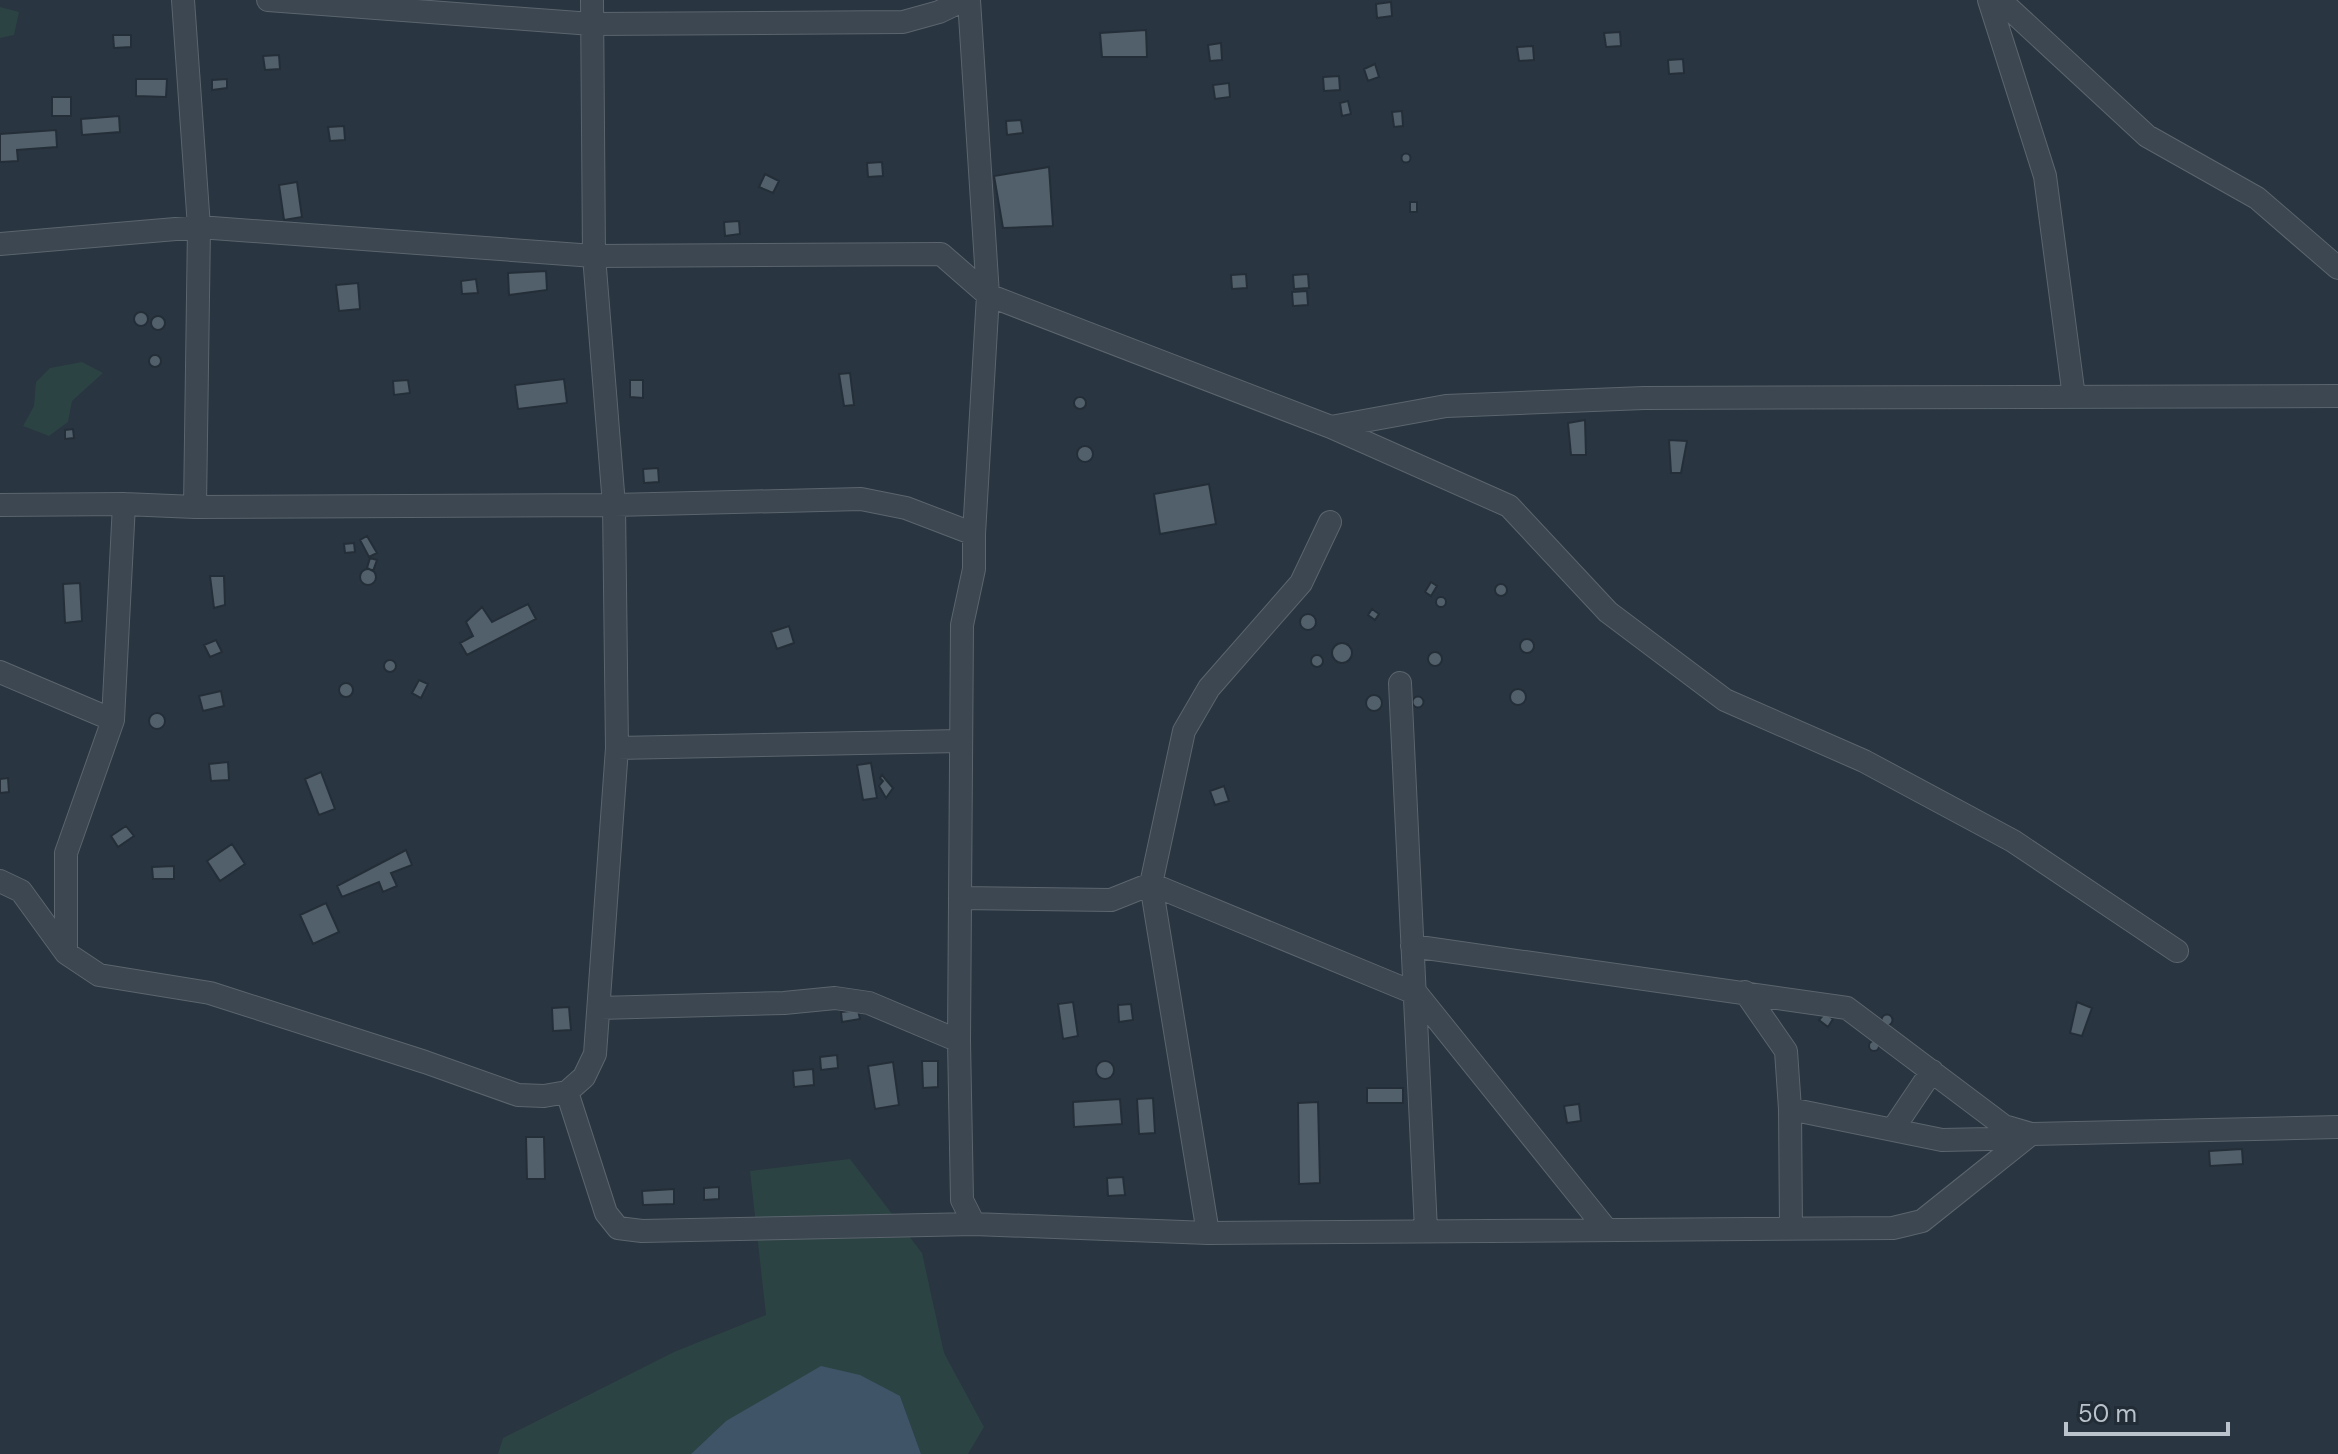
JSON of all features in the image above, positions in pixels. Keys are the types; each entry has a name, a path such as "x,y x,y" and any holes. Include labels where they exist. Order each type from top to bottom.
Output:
{"street":[{"path":"183,0 199,227 195,507"},
{"path":"268,0 592,24 903,22 939,12 966,0 988,295 974,569 962,625 960,741 962,1200 974,1224"},
{"path":"0,881 21,891 66,953 99,975 210,993 518,1095 544,1096 567,1092 584,1077 595,1054 617,748 614,505 594,256 592,0"},
{"path":"1989,0 2045,176 2074,397"},
{"path":"2000,0 2147,136 2257,198 2338,268"},
{"path":"0,244 199,227 594,256 941,254 988,295 1331,427 1509,506 1608,612 1725,700 1864,761 2013,841 2177,951"},
{"path":"1331,427 1446,406 1629,398 2338,396"},
{"path":"0,505 614,505 861,499 906,508 974,534"},
{"path":"66,953 66,853 113,720 124,504"},
{"path":"1208,1233 1151,884 1184,731 1209,688 1301,583 1330,522"},
{"path":"0,672 113,720"},
{"path":"1400,683 1426,1230"},
{"path":"617,748 960,741"},
{"path":"960,898 1111,900 1151,884 1417,994 1606,1229"},
{"path":"1412,946 1847,1008 2004,1126 2031,1134"},
{"path":"1745,992 1786,1051 1791,1228"},
{"path":"599,1008 784,1003 835,998 869,1003 959,1041"},
{"path":"1893,1129 1932,1071"},
{"path":"567,1092 606,1213 618,1228 642,1231 974,1224 1208,1233 1893,1228 1922,1221 2031,1134"},
{"path":"1790,1109 1942,1140 2031,1134 2338,1127"}],"green space":[{"path":"0,7 19,12 14,35 0,38"},
{"path":"82,362 103,373 72,401 68,422 49,436 23,426 34,406 36,382 50,368"},
{"path":"850,1159 922,1253 944,1353 984,1427 968,1454 921,1454 900,1396 726,1421 691,1454 498,1454 503,1438 674,1352 766,1315 750,1171"}],"water":[{"path":"821,1366 860,1375 900,1396 921,1454 691,1454 726,1421"}],"building":[{"path":"1391,2 1392,16 1377,18 1376,4"},
{"path":"1146,30 1147,57 1102,57 1100,33"},
{"path":"1620,32 1621,46 1606,47 1604,33"},
{"path":"113,35 131,35 131,47 114,48"},
{"path":"1221,43 1222,60 1210,61 1208,45"},
{"path":"1533,46 1534,60 1519,61 1517,47"},
{"path":"279,55 280,69 265,70 263,56"},
{"path":"1683,59 1684,73 1669,74 1668,60"},
{"path":"1375,64 1379,77 1368,81 1364,69"},
{"path":"1339,76 1340,90 1324,91 1323,77"},
{"path":"136,79 167,79 166,97 136,96"},
{"path":"227,79 227,88 212,90 212,80"},
{"path":"1229,83 1230,97 1215,99 1213,85"},
{"path":"52,97 71,97 71,116 52,116"},
{"path":"1348,101 1351,114 1342,116 1340,103"},
{"path":"1402,111 1403,126 1394,127 1392,112"},
{"path":"119,116 120,132 82,135 81,119"},
{"path":"1021,120 1023,133 1007,135 1006,121"},
{"path":"344,126 345,140 330,141 328,127"},
{"path":"56,130 57,147 17,150 18,161 0,162 0,134"},
{"path":"1406,153 1411,158 1406,163 1401,158"},
{"path":"882,162 883,176 868,177 867,163"},
{"path":"1049,167 1053,226 1003,228 994,176"},
{"path":"765,174 779,181 773,193 759,187"},
{"path":"297,182 302,217 284,220 279,185"},
{"path":"1410,202 1417,202 1417,212 1410,212"},
{"path":"739,221 740,234 725,236 724,222"},
{"path":"546,271 547,290 509,295 508,273"},
{"path":"1246,274 1247,288 1232,289 1231,275"},
{"path":"1308,274 1309,288 1294,289 1293,275"},
{"path":"476,279 478,293 462,294 461,281"},
{"path":"358,283 360,309 339,311 336,285"},
{"path":"1307,291 1308,305 1293,306 1292,292"},
{"path":"141,312 148,319 141,326 134,319"},
{"path":"158,316 165,323 158,330 151,323"},
{"path":"155,355 161,361 155,367 149,361"},
{"path":"850,373 854,405 844,406 839,374"},
{"path":"564,379 567,403 518,409 515,385"},
{"path":"408,380 410,393 394,395 393,381"},
{"path":"630,380 643,380 643,398 630,397"},
{"path":"1080,397 1086,403 1080,409 1074,403"},
{"path":"1585,420 1586,455 1571,455 1568,423"},
{"path":"73,429 74,438 65,439 65,430"},
{"path":"1669,440 1687,441 1681,473 1671,473"},
{"path":"1082,446 1088,446 1093,454 1091,460 1082,462 1077,457 1077,451"},
{"path":"658,468 659,482 644,483 643,469"},
{"path":"1209,484 1216,524 1160,534 1154,494"},
{"path":"367,536 377,553 369,557 360,540"},
{"path":"354,543 355,552 345,553 344,544"},
{"path":"370,558 377,560 373,571 367,568"},
{"path":"368,569 376,577 368,585 360,577"},
{"path":"210,576 224,576 225,605 214,608"},
{"path":"1431,582 1437,586 1431,596 1425,592"},
{"path":"80,583 82,621 65,623 63,584"},
{"path":"1501,584 1507,590 1501,596 1495,590"},
{"path":"1441,597 1446,602 1441,607 1436,602"},
{"path":"528,604 536,619 467,655 460,643 473,636 466,622 482,607 492,622"},
{"path":"1372,609 1379,614 1375,620 1368,615"},
{"path":"1305,614 1311,614 1316,622 1314,628 1305,630 1300,625 1300,619"},
{"path":"789,626 794,643 777,649 771,632"},
{"path":"1527,639 1534,646 1527,653 1520,646"},
{"path":"216,640 222,652 210,657 204,645"},
{"path":"1342,643 1349,646 1352,653 1349,660 1342,663 1335,660 1332,653 1335,646"},
{"path":"1435,652 1442,659 1435,666 1428,659"},
{"path":"1317,655 1323,661 1317,667 1311,661"},
{"path":"390,660 396,666 390,672 384,666"},
{"path":"419,680 428,684 421,698 412,693"},
{"path":"346,683 353,690 346,697 339,690"},
{"path":"1518,689 1526,697 1518,705 1510,697"},
{"path":"221,691 224,706 203,711 199,696"},
{"path":"1374,695 1382,703 1374,711 1366,703"},
{"path":"1418,696 1424,702 1418,708 1412,702"},
{"path":"157,713 163,715 163,727 157,729 151,727 149,721 151,715"},
{"path":"228,762 229,780 211,781 209,764"},
{"path":"871,763 877,798 863,800 857,765"},
{"path":"321,772 335,809 319,815 305,779"},
{"path":"882,775 893,788 886,798 879,786 883,781 880,778"},
{"path":"8,778 9,792 0,793 0,779"},
{"path":"1224,786 1229,801 1215,805 1210,791"},
{"path":"126,826 134,836 118,847 111,836"},
{"path":"232,844 245,864 220,881 207,861"},
{"path":"406,850 412,865 391,873 397,886 383,892 379,882 342,897 337,886"},
{"path":"174,866 174,879 153,879 152,867"},
{"path":"326,903 339,932 313,944 300,915"},
{"path":"1073,1002 1078,1036 1063,1039 1058,1004"},
{"path":"2077,1002 2092,1008 2082,1036 2070,1033"},
{"path":"1131,1004 1133,1020 1119,1022 1118,1005"},
{"path":"569,1007 571,1030 553,1031 552,1008"},
{"path":"858,1010 860,1019 842,1022 841,1012"},
{"path":"1825,1013 1833,1019 1828,1027 1819,1020"},
{"path":"1887,1014 1893,1020 1887,1026 1881,1020"},
{"path":"1874,1041 1879,1046 1874,1051 1869,1046"},
{"path":"837,1055 838,1068 821,1070 820,1057"},
{"path":"922,1061 938,1061 938,1087 923,1088"},
{"path":"1105,1061 1114,1070 1105,1079 1096,1070"},
{"path":"893,1062 899,1105 875,1109 868,1066"},
{"path":"813,1069 814,1085 794,1087 793,1071"},
{"path":"1367,1088 1403,1088 1403,1103 1367,1103"},
{"path":"1153,1098 1155,1133 1139,1134 1137,1099"},
{"path":"1120,1099 1122,1124 1074,1127 1073,1102"},
{"path":"1318,1102 1320,1183 1299,1184 1298,1103"},
{"path":"1579,1104 1581,1121 1567,1123 1564,1106"},
{"path":"526,1137 544,1137 545,1179 527,1179"},
{"path":"2242,1149 2243,1164 2210,1166 2209,1151"},
{"path":"1123,1177 1125,1195 1108,1196 1107,1178"},
{"path":"719,1187 719,1199 704,1200 704,1188"},
{"path":"674,1189 674,1204 643,1205 642,1191"}]}
